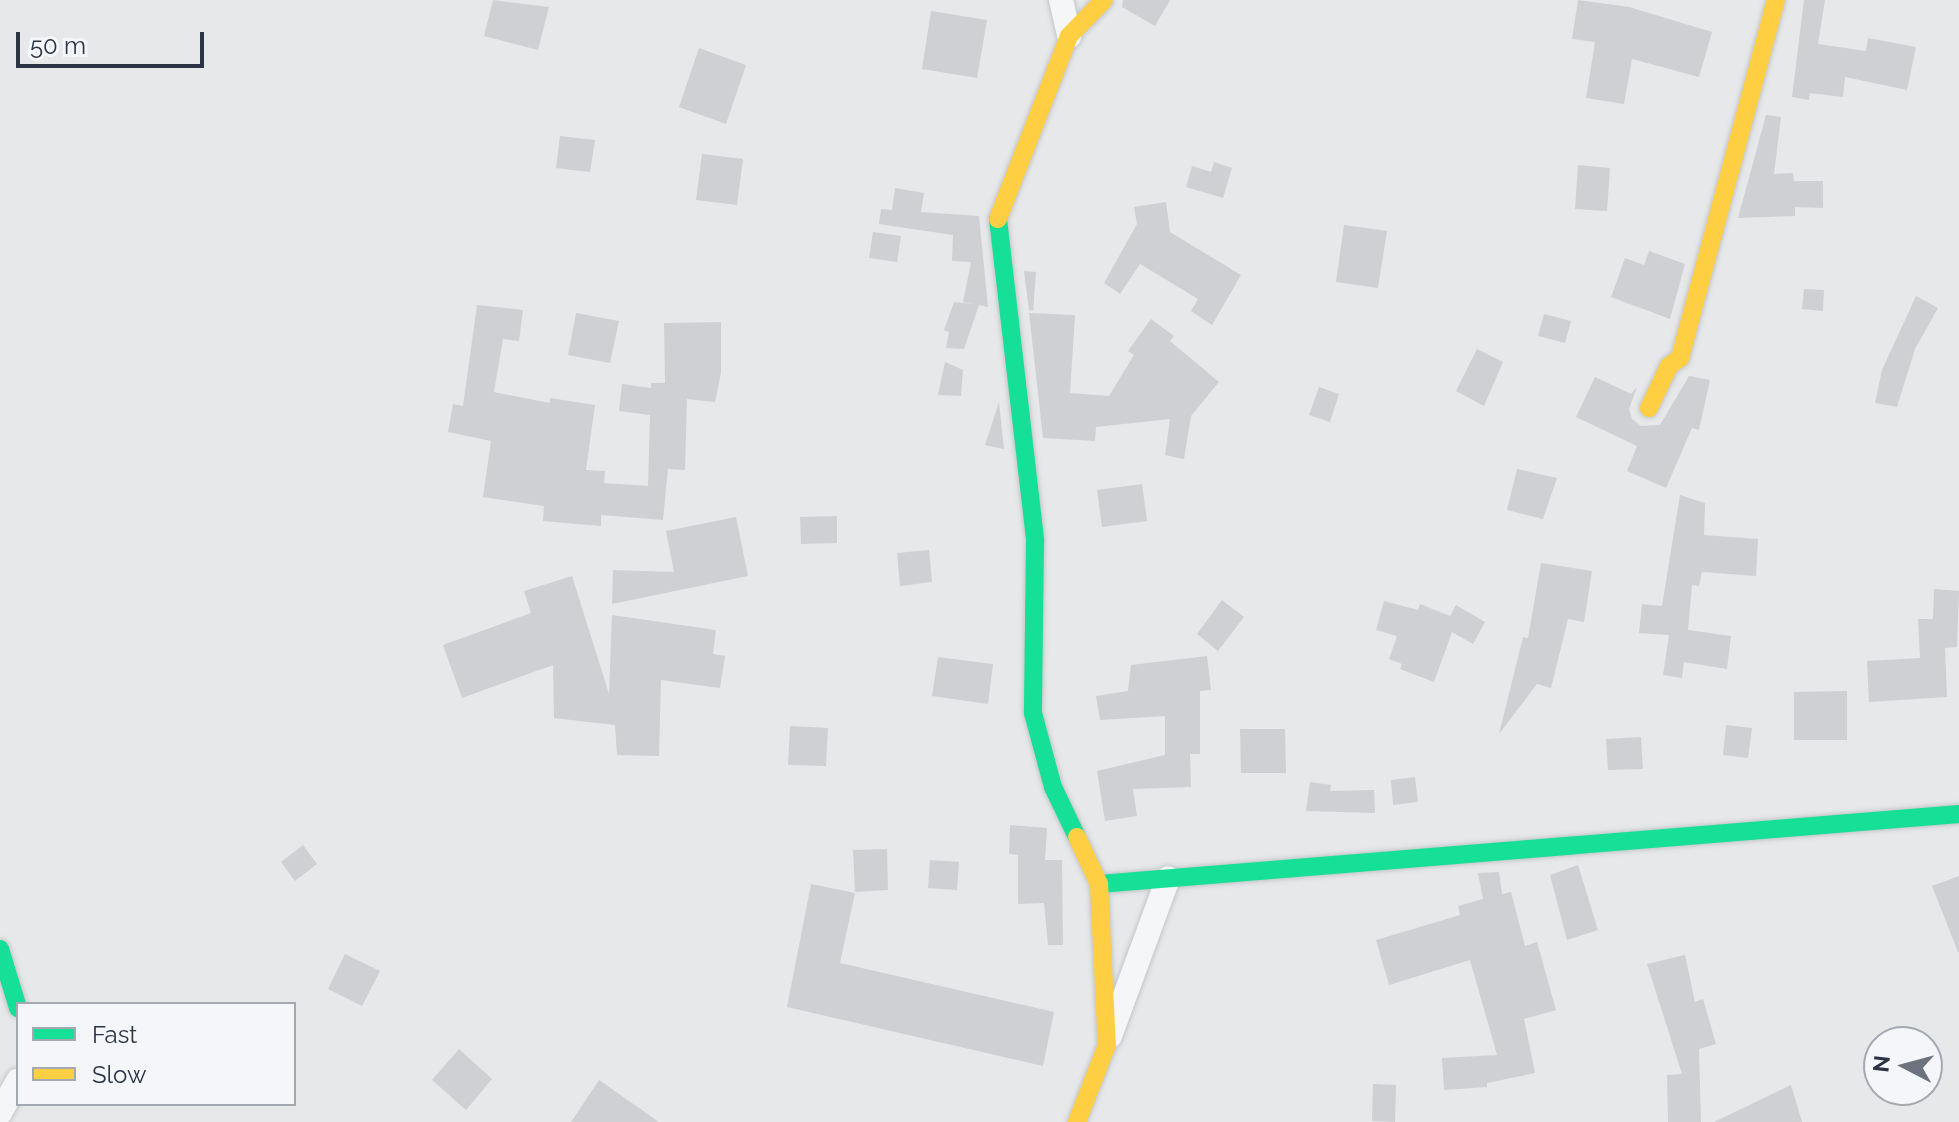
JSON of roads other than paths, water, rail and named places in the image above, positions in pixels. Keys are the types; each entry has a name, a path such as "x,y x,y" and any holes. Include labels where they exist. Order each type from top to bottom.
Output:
{"street":[{"path":"1061,0 1069,36"},
{"path":"1104,0 1069,36 998,219 1035,541 1033,713 1053,787 1099,884 1107,1045"},
{"path":"1649,408 1669,366 1680,358 1776,0"},
{"path":"1099,884 1959,814"},
{"path":"1077,1122 1168,878"},
{"path":"0,949 16,1002"},
{"path":"0,1113 16,1085"}]}
